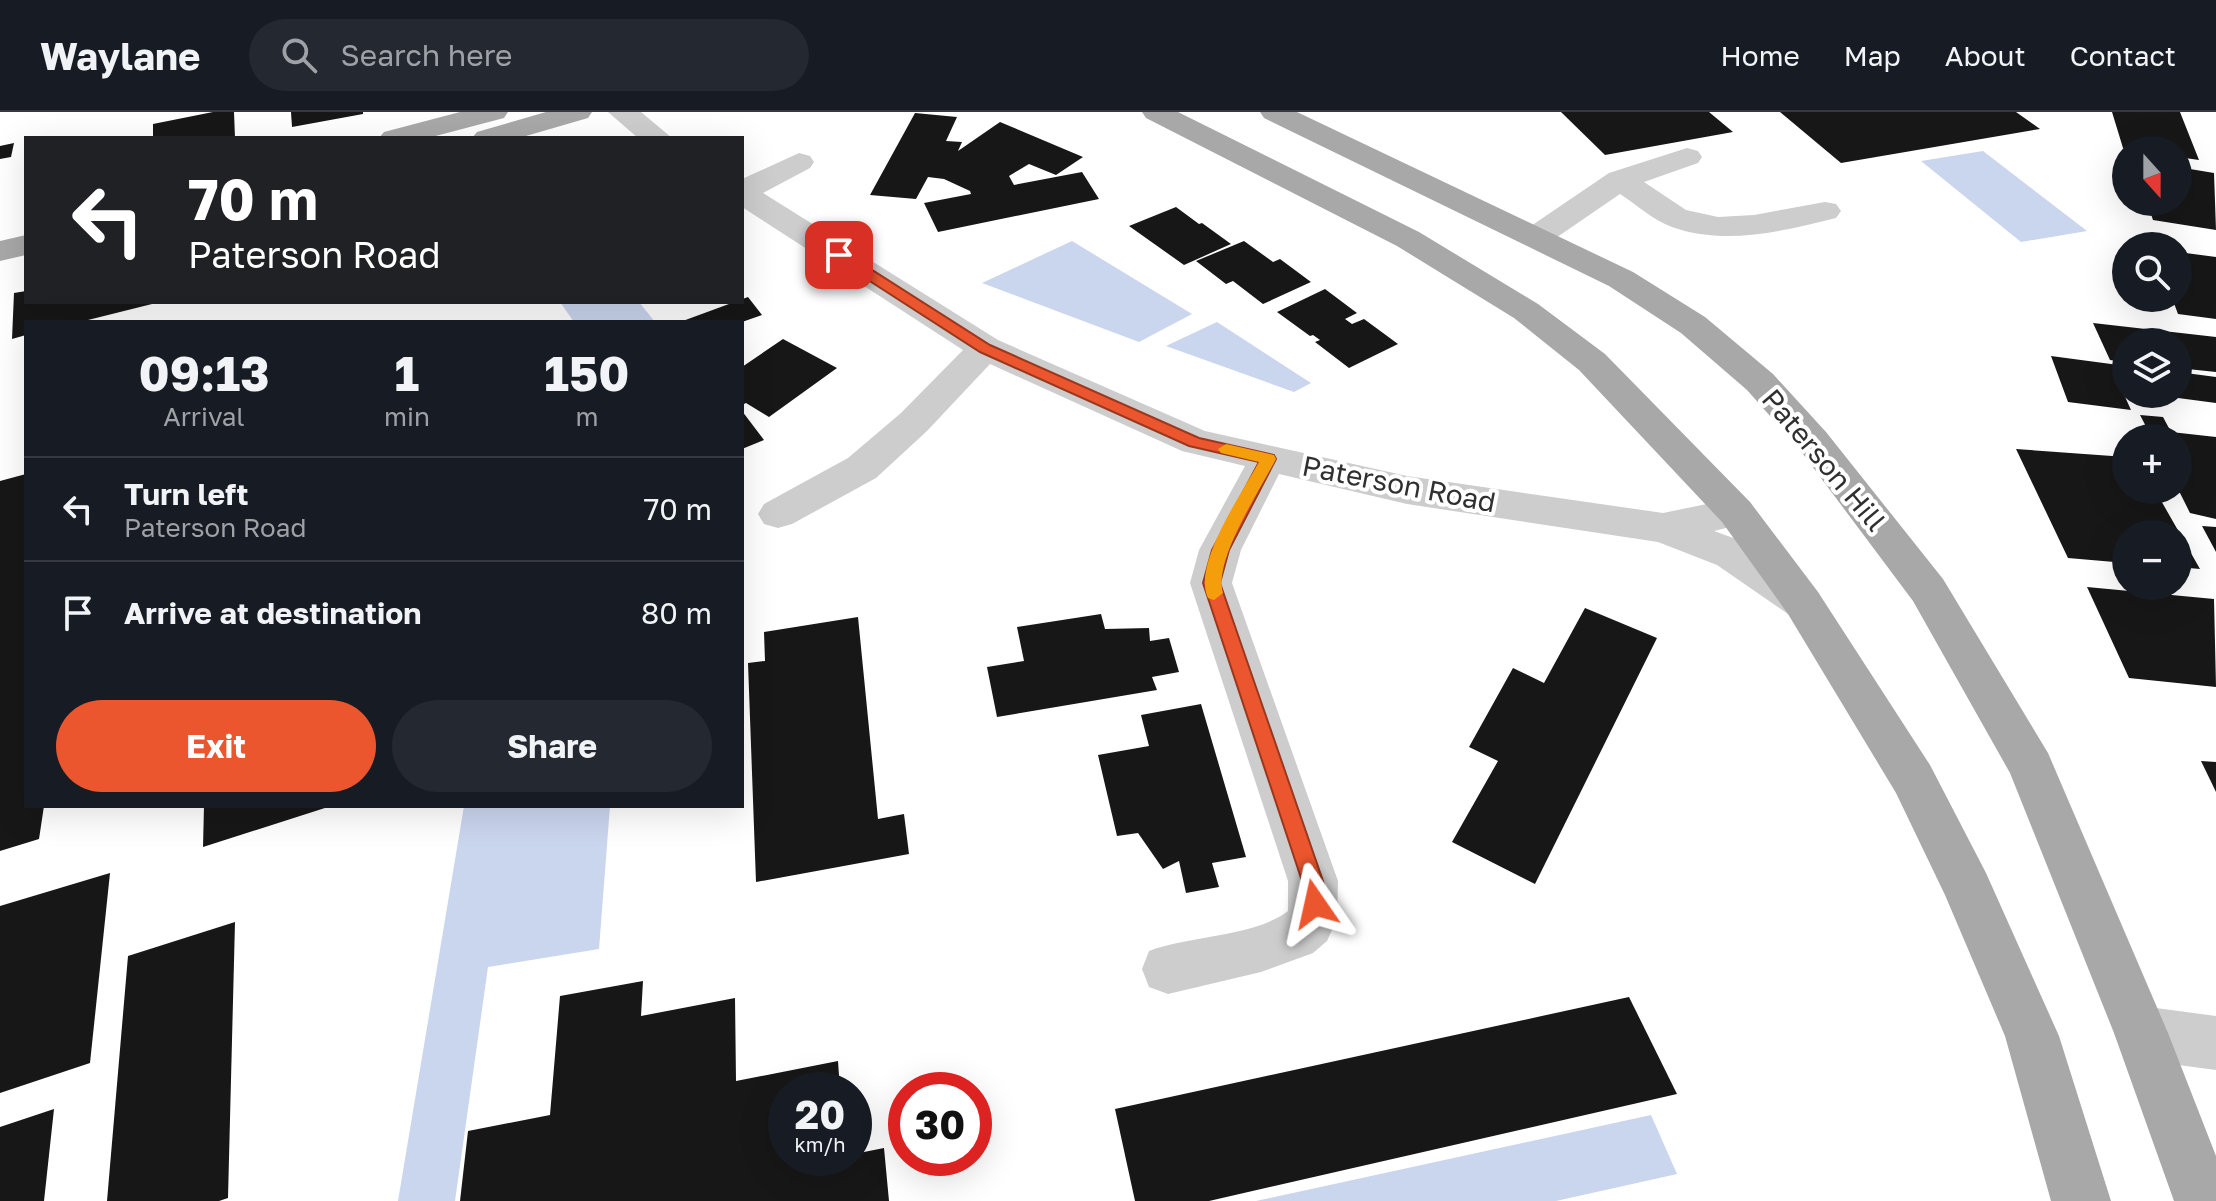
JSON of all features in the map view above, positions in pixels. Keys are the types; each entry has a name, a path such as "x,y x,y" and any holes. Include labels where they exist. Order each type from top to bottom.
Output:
{"main road":[{"path":"402,136 494,112"},
{"path":"494,136 578,112"},
{"path":"1156,112 1408,239 1526,311 1592,362 1736,512 1803,603 1913,779 1968,889 2032,1036 2081,1201"},
{"name":"Paterson Hill","path":"1274,112 1621,279 1681,317 1760,382 1813,441 1919,577 1968,655 2031,767 2141,1033"},
{"path":"0,229 24,223"},
{"path":"0,251 24,245"},
{"path":"2141,1033 2204,1201"}],"street":[{"path":"622,112 654,136"},
{"path":"1536,237 1620,180 1687,157"},
{"path":"744,191 799,162"},
{"path":"1620,180 1683,220 1716,225 1753,226 1825,211"},
{"name":"Paterson Road","path":"744,193 985,348 1195,442 1407,490 1663,528 1736,512"},
{"path":"778,514 862,468 914,422 985,348"},
{"path":"1168,969 1284,941 1307,928 1315,904 1313,881 1211,583 1220,550 1268,459"},
{"path":"1663,528 1732,554 1803,603"},
{"path":"2141,1033 2216,1043"}],"water":[{"path":"1983,151 2087,231 2021,242 1921,161"},
{"path":"1072,241 1192,314 1139,342 982,283"},
{"path":"561,304 641,304 653,320 573,320"},
{"path":"1217,322 1311,383 1294,392 1166,346"},
{"path":"464,808 610,808 599,949 488,967 455,1201 398,1201"},
{"path":"1651,1115 1677,1174 1556,1201 1256,1201"}],"building":[{"path":"213,112 234,112 235,136 153,136 153,124"},
{"path":"291,112 363,112 363,114 292,127"},
{"path":"1561,112 1709,112 1733,132 1605,155"},
{"path":"1780,112 2016,112 2040,129 1841,163"},
{"path":"2112,112 2180,112 2190,136 2119,136"},
{"path":"915,113 957,117 946,141 962,142 958,151 1000,122 1083,157 1056,175 1029,164 1009,176 1014,185 1082,172 1099,199 938,232 924,203 971,194 970,191 944,179 928,177 916,199 870,195"},
{"path":"2192,142 2199,160 2192,159"},
{"path":"14,143 11,157 0,159 0,146"},
{"path":"2192,169 2214,173 2216,230 2153,220 2152,216 2192,216"},
{"path":"1176,207 1231,244 1184,265 1129,226"},
{"path":"1244,241 1273,262 1280,259 1311,282 1263,304 1233,281 1226,284 1196,261"},
{"path":"2192,254 2216,257 2216,319 2178,314 2192,312"},
{"path":"1325,289 1357,313 1345,319 1352,324 1364,319 1398,344 1349,368 1315,342 1320,340 1277,312"},
{"path":"24,291 24,304 152,304 88,320 24,320 24,336 12,339 14,293"},
{"path":"748,297 762,315 744,321 685,320 729,304 744,304 744,298"},
{"path":"2093,323 2137,328 2112,328 2110,360"},
{"path":"2192,334 2216,337 2216,372 2192,369"},
{"path":"783,339 837,368 769,417 744,404 744,366"},
{"path":"2051,356 2112,364 2112,408 2068,402"},
{"path":"2192,374 2216,377 2216,403 2192,400"},
{"path":"744,414 764,440 744,448"},
{"path":"2140,415 2163,417 2167,424 2145,424"},
{"path":"2192,434 2216,437 2216,519 2190,513 2186,504 2192,504"},
{"path":"2016,449 2112,456 2112,504 2163,504 2172,520 2112,520 2112,562 2068,558"},
{"path":"24,475 24,808 44,808 39,839 0,851 0,481"},
{"path":"2202,526 2216,527 2216,552"},
{"path":"2192,555 2200,569 2192,568"},
{"path":"2087,587 2112,589 2112,600 2214,599 2216,687 2129,678"},
{"path":"1585,608 1657,638 1535,884 1452,842 1498,761 1469,747 1513,668 1544,683"},
{"path":"1101,614 1105,629 1149,628 1150,641 1169,638 1179,672 1152,677 1157,690 997,717 987,667 1024,661 1017,627"},
{"path":"858,617 878,819 904,814 909,854 756,882 748,663 765,661 764,632"},
{"path":"1201,704 1246,857 1212,863 1219,887 1186,893 1179,861 1163,869 1138,833 1117,836 1098,755 1149,746 1141,715"},
{"path":"2201,761 2216,762 2216,792"},
{"path":"204,808 325,808 203,847"},
{"path":"110,873 90,1063 0,1093 0,906"},
{"path":"235,922 228,1198 219,1201 107,1201 128,956"},
{"path":"643,981 641,1016 735,998 736,1081 768,1075 768,1176 872,1176 872,1150 884,1148 889,1201 460,1201 468,1131 550,1115 560,996"},
{"path":"1629,997 1677,1094 1209,1201 1135,1201 1115,1109"},
{"path":"838,1061 839,1072 782,1072"},
{"path":"54,1109 44,1201 0,1201 0,1127"}],"slow traffic":[{"path":"1214,593 1211,583 1220,550 1268,459 1226,449"}],"route":[{"path":"839,255 985,348 1195,442 1268,459 1220,550 1211,583 1313,881 1315,904"}]}
